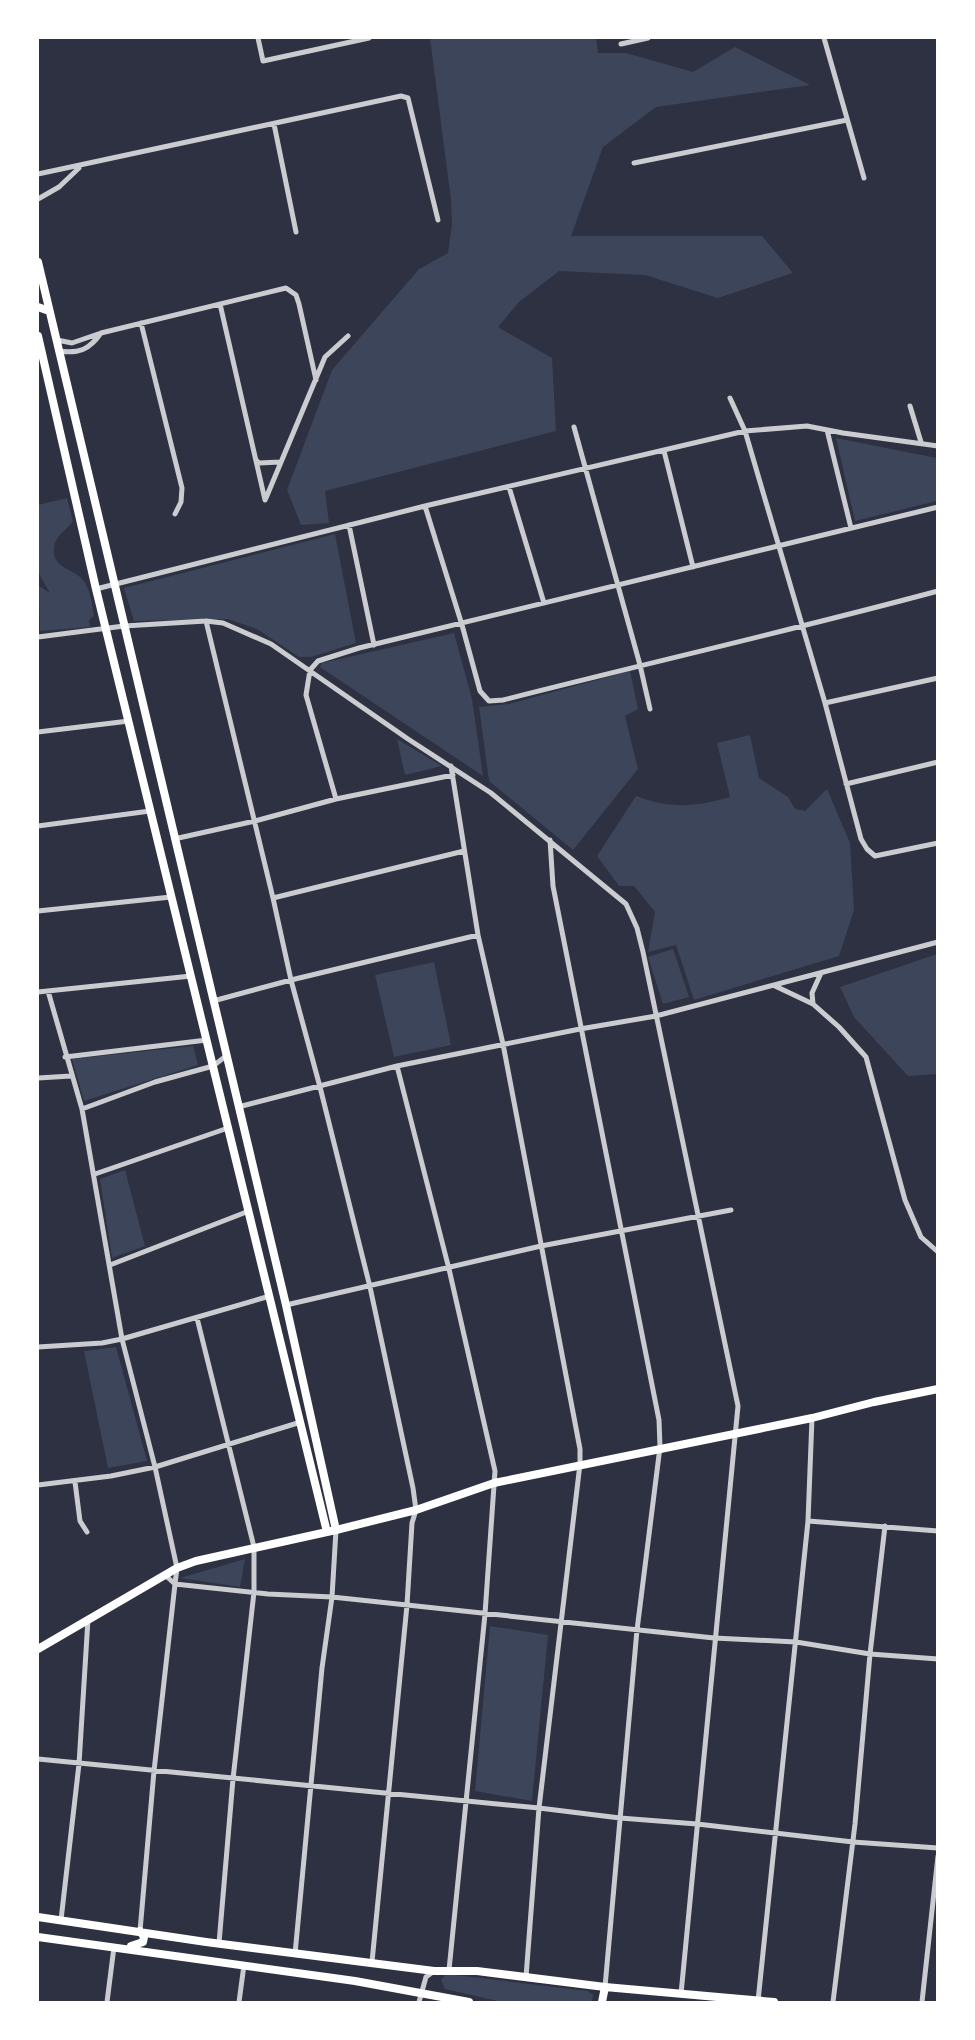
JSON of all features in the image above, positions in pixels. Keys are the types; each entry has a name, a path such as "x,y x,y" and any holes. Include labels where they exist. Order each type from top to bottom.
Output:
{"main road":[{"path":"38,262 286,1305 336,1530"},
{"path":"38,302 47,301"},
{"path":"38,307 49,311"},
{"path":"38,336 96,589 327,1532"},
{"path":"40,347 49,354 58,351"},
{"path":"191,976 204,980 213,1001"},
{"path":"270,1296 280,1281"},
{"path":"270,1296 286,1305"},
{"path":"38,1649 177,1568 196,1561 416,1510 494,1483 812,1418 938,1389"},
{"path":"38,1917 164,1936 434,1971 477,1971 605,1987 774,2002"},
{"path":"114,1947 140,1944 144,1937 140,1931"},
{"path":"38,1937 244,1965 421,1992 469,2002"},
{"path":"602,2002 605,1987"}],"street":[{"path":"258,38 263,61 369,38"},
{"path":"621,44 648,38"},
{"path":"824,38 864,178"},
{"path":"38,174 402,96 408,98 438,220"},
{"path":"634,163 847,120"},
{"path":"274,124 296,232"},
{"path":"38,199 59,187 82,166"},
{"path":"56,340 72,343 101,333 286,288 296,295 299,304 316,380"},
{"path":"220,304 265,500 326,357 348,336"},
{"path":"141,323 182,488 181,502 175,514"},
{"path":"58,351 74,352 90,348 101,333"},
{"path":"730,398 745,431 825,703 861,838 867,849 875,856 938,843"},
{"path":"910,406 921,442"},
{"path":"96,589 425,506 745,431 807,426 938,446"},
{"path":"574,427 651,709"},
{"path":"827,430 851,528"},
{"path":"664,451 693,567"},
{"path":"255,459 260,463 280,462"},
{"path":"508,486 544,603"},
{"path":"425,506 480,691 489,701 503,700 640,664 803,627 938,591"},
{"path":"336,799 306,695 310,670 318,661 544,603 937,509"},
{"path":"349,525 374,645"},
{"path":"206,621 291,980 370,1287 416,1510 412,1523 408,1605 372,1962"},
{"path":"38,637 124,626 206,621 223,623 271,644 491,794 626,904 637,928 738,1407 681,1994"},
{"path":"825,703 938,678"},
{"path":"38,732 129,721"},
{"path":"846,783 938,762"},
{"path":"451,766 478,935 503,1044 580,1449 539,1808 526,1977"},
{"path":"174,839 255,821 336,799 453,775"},
{"path":"38,826 150,811"},
{"path":"550,840 553,886 659,1420 660,1448 637,1630 605,1987"},
{"path":"273,897 464,851"},
{"path":"38,911 171,897"},
{"path":"213,1001 478,935"},
{"path":"238,1107 397,1066 656,1016 938,942"},
{"path":"813,1004 812,993 821,973"},
{"path":"38,992 191,976"},
{"path":"776,986 813,1004 866,1057 905,1200 921,1237 938,1252"},
{"path":"48,992 65,1057 82,1109 122,1339 155,1467 177,1568 154,1771 140,1931"},
{"path":"65,1057 207,1040"},
{"path":"82,1109 155,1082 213,1066 226,1056"},
{"path":"397,1066 449,1269 495,1472 485,1614 449,1970"},
{"path":"38,1078 71,1076"},
{"path":"94,1174 228,1128"},
{"path":"286,1305 541,1246 731,1210"},
{"path":"110,1265 249,1211"},
{"path":"38,1347 102,1343 122,1339 270,1296"},
{"path":"197,1318 254,1547 254,1592 233,1779 219,1943"},
{"path":"758,2001 808,1521 812,1418"},
{"path":"38,1485 75,1482 155,1467 300,1422"},
{"path":"75,1482 80,1521 87,1532"},
{"path":"808,1521 938,1531"},
{"path":"832,2002 853,1842 870,1654 885,1526"},
{"path":"295,1953 322,1668 332,1597 336,1530"},
{"path":"165,1575 175,1584 332,1597 714,1638 796,1642 870,1654 938,1659"},
{"path":"61,1920 80,1764 88,1618"},
{"path":"38,1759 697,1824 853,1842 938,1848"},
{"path":"921,2002 938,1856"},
{"path":"107,2002 114,1947"},
{"path":"239,2002 244,1965"},
{"path":"419,2002 426,1977 434,1971"}],"shaded area":[{"path":"430,38 596,38 598,53 626,53 693,72 735,47 810,85 656,107 603,147 571,236 762,236 793,273 718,298 645,275 559,271 519,302 498,327 552,358 556,431 325,491 329,523 301,525 287,490 332,370 419,269 448,253 452,225 451,200"},
{"path":"836,438 937,458 937,501 855,521"},
{"path":"67,498 73,521 56,540 55,558 58,563 79,576 86,584 94,616 89,620 90,627 40,631 39,586 50,593 38,572 38,505"},
{"path":"335,534 356,643 311,657 299,657 257,629 228,619 134,621 124,588"},
{"path":"454,633 472,699 483,776 320,667 322,663"},
{"path":"630,671 638,709 625,716 638,769 573,850 489,781 479,707 509,704"},
{"path":"750,735 759,778 788,797 795,809 805,811 827,789 850,843 854,910 839,956 694,1000 676,945 648,952 655,912 634,886 619,886 597,856 636,796 671,805 694,805 730,797 717,743"},
{"path":"397,739 442,766 405,775"},
{"path":"673,949 689,997 663,1004 648,957"},
{"path":"937,954 937,1074 908,1076 854,1017 840,987"},
{"path":"434,962 451,1045 394,1057 375,975"},
{"path":"193,1046 198,1065 84,1101 72,1059"},
{"path":"125,1170 145,1246 112,1258 100,1179"},
{"path":"116,1347 147,1461 108,1468 84,1351"},
{"path":"245,1559 240,1587 180,1578"},
{"path":"490,1626 548,1635 532,1801 475,1791"},
{"path":"445,1975 588,1991 593,1995 592,2002 502,2002 445,1989 441,1980"}]}
